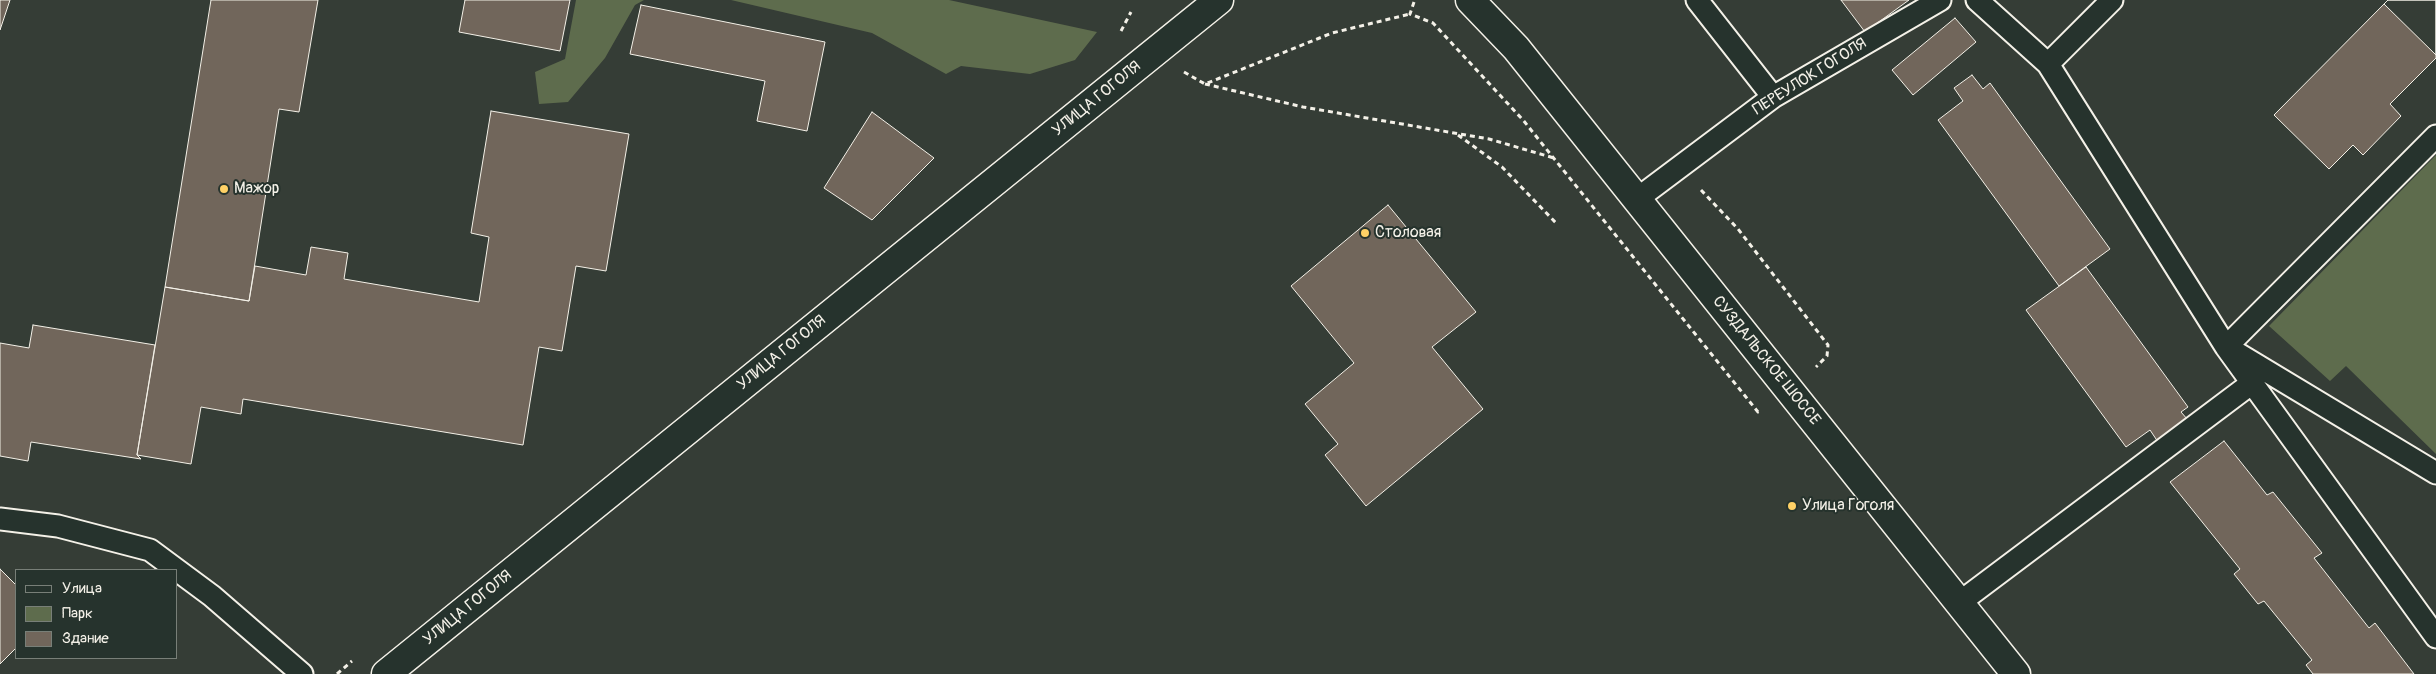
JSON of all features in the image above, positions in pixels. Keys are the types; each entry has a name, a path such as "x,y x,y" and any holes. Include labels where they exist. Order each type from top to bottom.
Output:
{"street":[{"name":"УЛИЦА ГОГОЛЯ","path":"1179,33 1197,0"},
{"name":"УЛИЦА ГОГОЛЯ","path":"386,674 1219,0"},
{"name":"СУЗДАЛЬСКОЕ ШОССЕ","path":"1470,0 1516,48 2016,674"},
{"name":"СУЗДАЛЬСКОЕ ШОССЕ","path":"1490,0 1516,48"}],"lane":[{"path":"1697,0 1772,96"},
{"name":"ПЕРЕУЛОК ГОГОЛЯ","path":"1636,199 1772,96 1940,0"},
{"path":"1977,0 2048,64 2226,347 2436,637"},
{"path":"2048,64 2112,0"},
{"path":"2226,347 2436,136"},
{"path":"2226,347 2436,473"},
{"path":"1959,603 2252,383"},
{"path":"0,519 58,526 150,550 176,569"},
{"path":"178,571 212,596 302,674"}],"path":[{"path":"1410,14 1414,2"},
{"path":"1119,36 1131,12"},
{"path":"1206,84 1332,33 1410,14 1421,17 1439,30 1523,120 1758,412 1763,408"},
{"path":"1182,72 1206,84 1303,107 1489,139 1554,158"},
{"path":"1455,133 1502,167 1556,223"},
{"path":"1680,167 1738,229 1822,337 1828,350 1823,361 1814,368"}],"green space":[{"path":"576,0 644,0 635,5 605,58 568,102 539,104 535,72 565,59"},
{"path":"731,0 949,0 1097,32 1075,60 1030,74 961,66 946,74 872,33"},
{"path":"2436,155 2436,454 2346,366 2330,381 2269,326"}],"building":[{"path":"0,0 10,0 0,30"},
{"name":"Мажор","path":"211,0 318,0 299,112 279,109 249,301 165,287"},
{"path":"465,0 570,0 560,51 459,32"},
{"path":"1841,0 1909,0 1865,32"},
{"path":"2388,0 2436,0 2436,58 2390,104 2401,116 2363,155 2353,145 2329,169 2274,115"},
{"path":"2388,0 2436,0 2436,55 2384,4"},
{"path":"641,5 825,42 807,131 757,121 765,81 630,54"},
{"path":"1955,18 1976,42 1913,95 1892,70"},
{"path":"1972,75 1983,89 1990,83 2110,249 2059,286 1938,120 1963,101 1954,88"},
{"path":"491,111 629,134 606,271 576,266 562,351 539,347 523,445 243,399 241,414 201,407 191,464 137,455 165,287 249,301 255,266 306,275 311,247 348,253 344,279 479,302 489,237 471,233"},
{"path":"872,112 934,158 872,220 824,188"},
{"path":"1388,205 1476,312 1432,347 1483,409 1366,506 1325,455 1338,444 1305,404 1354,363 1291,286"},
{"path":"2086,267 2188,407 2181,412 2188,420 2158,442 2150,430 2126,447 2026,310"},
{"path":"33,325 155,345 137,455 141,459 31,442 28,461 0,456 0,343 29,348"},
{"path":"2224,441 2267,495 2273,492 2322,553 2314,558 2369,628 2375,623 2414,674 2313,674 2306,665 2312,660 2264,601 2258,604 2234,574 2240,569 2170,482"},
{"path":"0,569 15,584 15,649 0,664"}],"place":[{"name":"Мажор","path":"224,189"},
{"name":"Столовая","path":"1365,233"},
{"name":"Улица Гоголя","path":"1792,506"}]}
